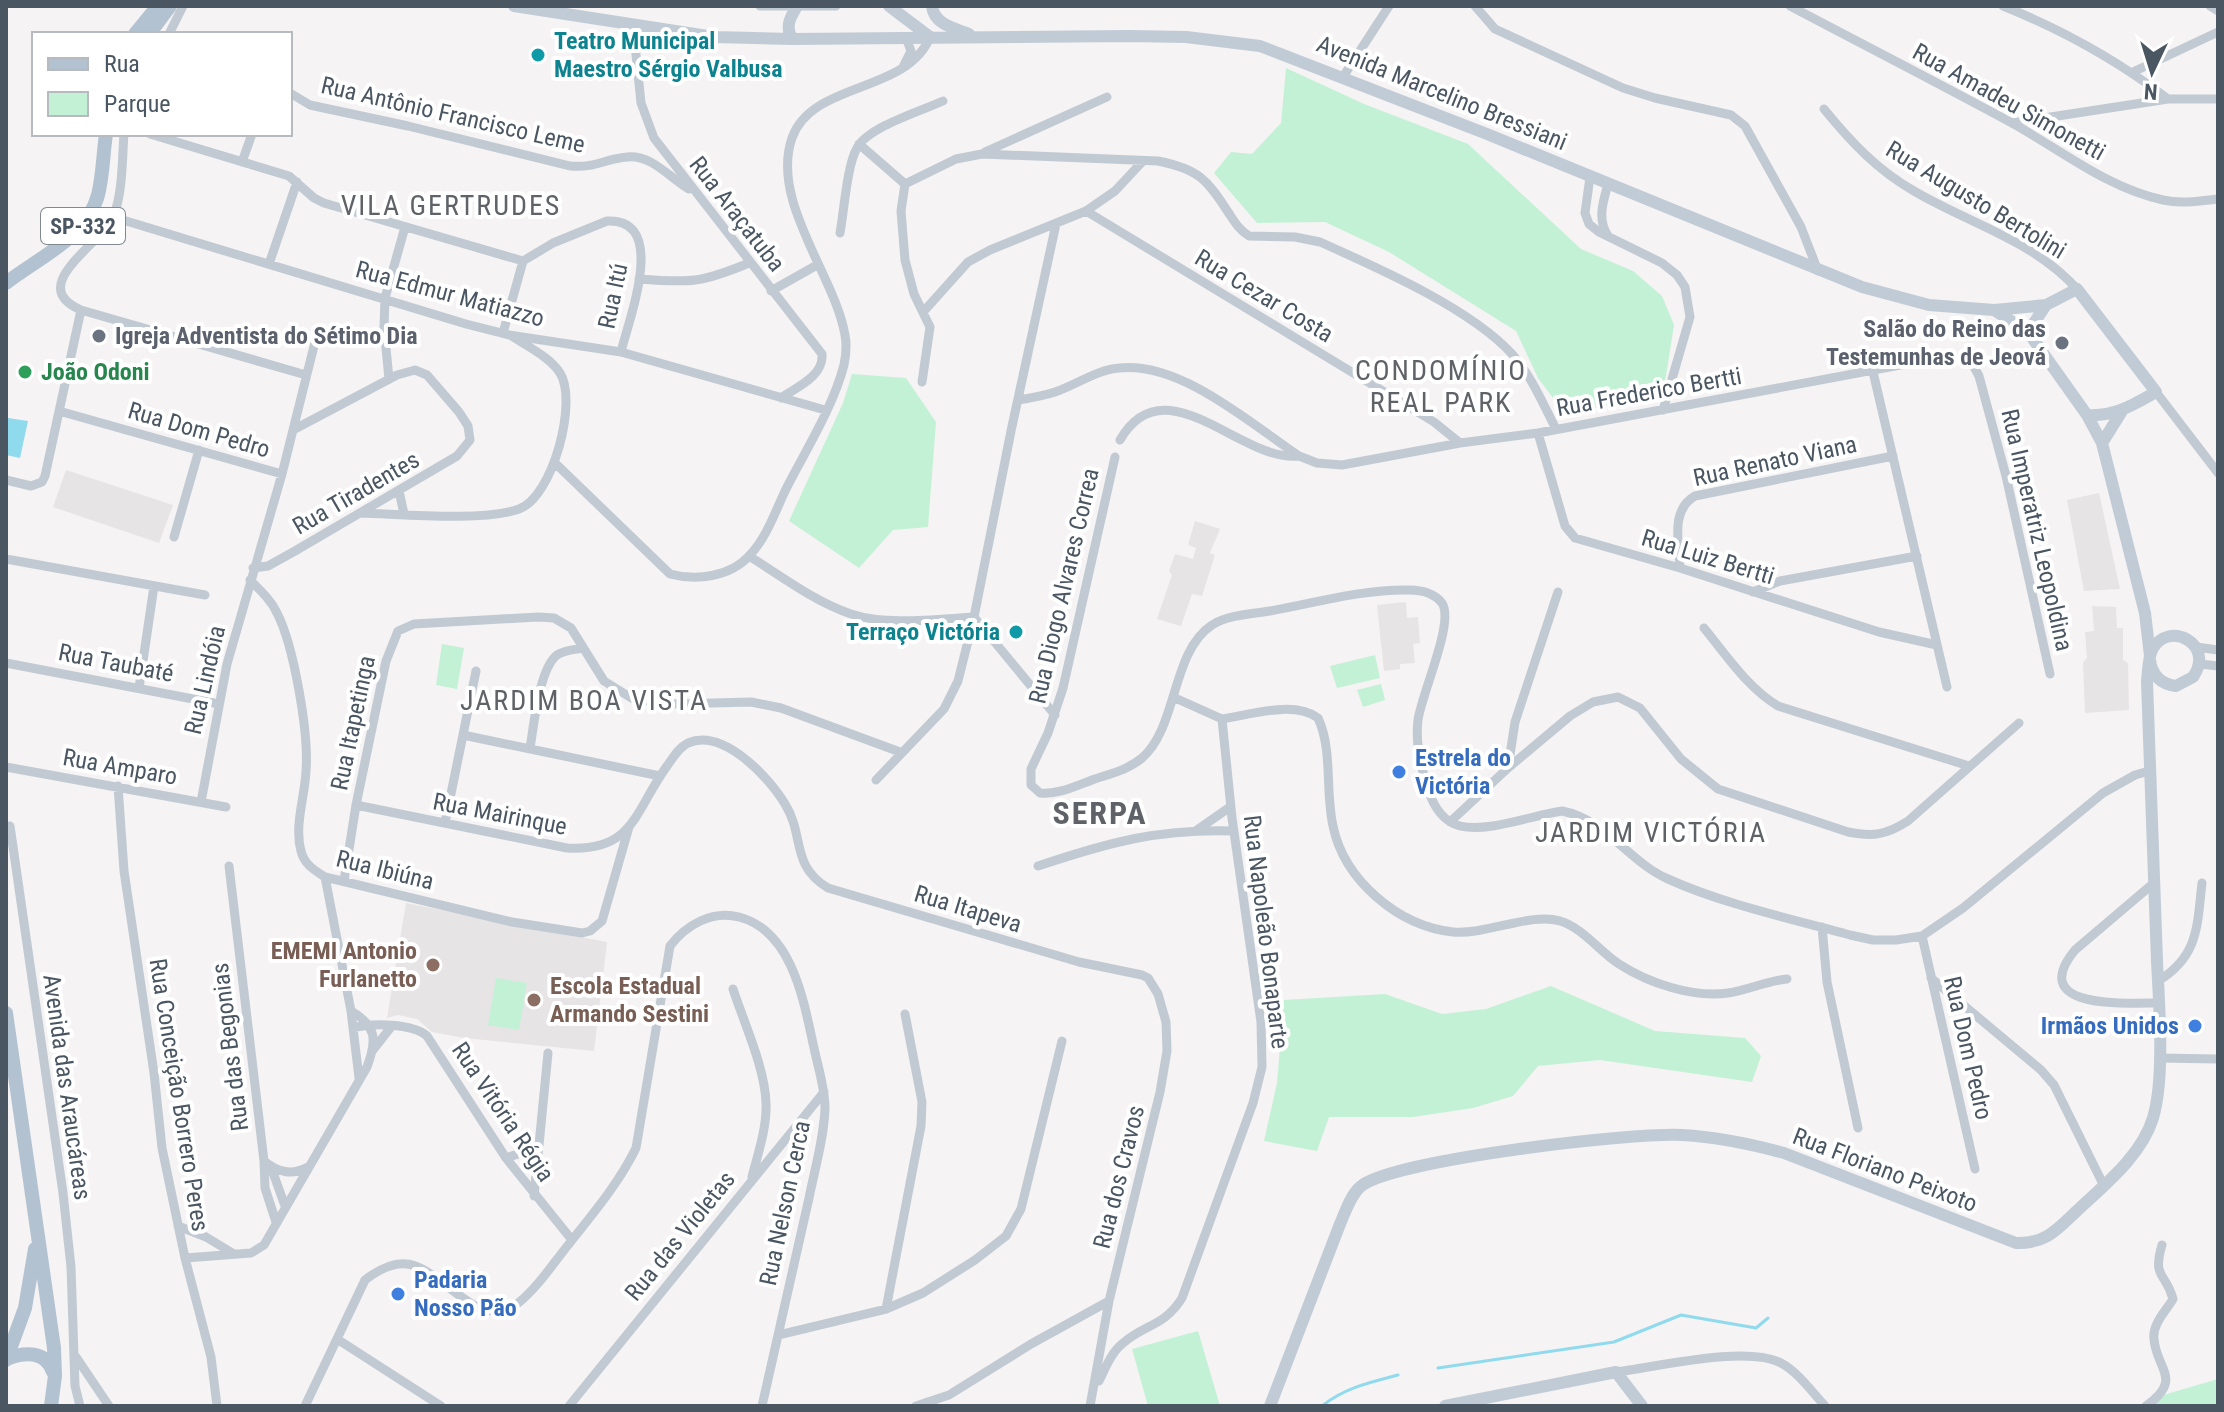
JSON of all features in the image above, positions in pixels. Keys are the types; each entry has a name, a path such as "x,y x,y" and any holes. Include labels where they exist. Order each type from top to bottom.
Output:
{"main road":[{"path":"137,32 158,6"},
{"path":"150,32 170,6"},
{"name":"SP-332","path":"6,283 72,237 84,224 97,198 106,136"},
{"path":"6,1013 52,1325 55,1376 51,1406"},
{"path":"6,1359 25,1308 37,1236"},
{"path":"6,1340 25,1308"},
{"path":"6,1359 23,1354 38,1355 51,1365 55,1376"}],"street":[{"path":"170,32 183,6"},
{"name":"Avenida Marcelino Bressiani","path":"514,6 714,37 1129,36 1232,41 1287,55 1818,271 1862,287 1929,305 1994,310 2028,332"},
{"path":"760,6 836,6"},
{"path":"792,39 787,31 788,24 797,6"},
{"path":"555,463 670,574 696,578 714,575 749,556 766,529 825,410 844,364 846,337 797,212 789,178 791,140 808,114 901,70 922,53 930,37 889,6"},
{"path":"932,6 937,20 979,37"},
{"path":"1343,77 1389,6"},
{"path":"1475,6 1495,29 1623,88 1717,111 1740,120 1801,227 1818,271"},
{"name":"Rua Amadeu Simonetti","path":"1790,6 2012,123 2096,174 2137,193 2176,201 2218,199"},
{"path":"2003,6 2042,22 2133,72 2168,99"},
{"path":"2210,6 2218,11"},
{"name":"Rua Araçatuba","path":"633,25 641,103 654,138 822,354 821,367 814,375 781,398"},
{"path":"2133,72 2218,32"},
{"path":"901,70 911,51 906,38"},
{"name":"Rua Antônio Francisco Leme","path":"292,94 310,105 570,166 588,167 634,157 652,163 695,193"},
{"path":"982,154 1002,142 1107,97"},
{"path":"2012,123 2168,99 2218,99"},
{"path":"840,233 852,160 859,144 880,129 943,101"},
{"name":"Rua Augusto Bertolini","path":"1824,109 1857,149 1878,168 1915,192 2041,256 2060,270 2077,289"},
{"path":"124,136 120,187 113,217 104,232 64,272 61,291 69,305 306,375"},
{"path":"157,136 289,176 324,203 523,261 506,334 553,365 561,375 566,398 555,463 547,483 524,508 509,513 361,513"},
{"path":"242,162 251,136"},
{"path":"859,144 905,184"},
{"path":"905,184 956,159 982,154 1175,165 1201,176 1237,226 1249,236 1306,238 1320,242 1460,313 1493,335 1514,356 1556,429"},
{"path":"924,311 968,262 1086,211 1115,191 1143,161"},
{"path":"1590,177 1586,204 1587,219 1593,228 1662,263 1677,275 1685,287 1690,317 1688,332 1663,410"},
{"path":"269,264 297,182"},
{"path":"905,184 901,211 903,246 909,282 924,311 930,335 922,382"},
{"path":"1608,184 1601,215 1608,236"},
{"name":"Rua Cezar Costa","path":"1086,211 1434,422 1460,443"},
{"name":"Rua Edmur Matiazzo","path":"113,217 506,334 621,352 825,410"},
{"name":"Rua Itú","path":"523,261 553,243 590,227 617,220 631,226 638,234 641,248 639,279 621,352"},
{"path":"876,780 944,709 952,696 974,617 1056,224"},
{"path":"293,430 389,379 384,328 385,298 405,227"},
{"path":"639,279 698,282 749,263"},
{"path":"771,291 817,265"},
{"path":"1994,310 2046,305 2077,289 2218,473"},
{"path":"2028,332 2046,305"},
{"path":"6,480 31,486 42,482 81,310"},
{"name":"Rua Floriano Peixoto","path":"1273,1403 1353,1196 1359,1187 1387,1173 1604,1139 1682,1135 1715,1138 1784,1153 1983,1232 2016,1243 2032,1244 2053,1233 2104,1186 2139,1147 2153,1118 2159,1058 2149,771 2147,682 2150,658 2145,613 2102,443 2087,415 2028,332"},
{"name":"Rua Lindóia","path":"201,802 219,704 317,334"},
{"name":"Rua Imperatriz Leopoldina","path":"1913,363 1953,356 1964,358 1976,368 2006,476 2050,674"},
{"name":"Rua Frederico Bertti","path":"1018,400 1055,392 1117,368 1157,371 1178,376 1299,456 1317,463 1342,465 1460,443 1538,433 1913,363"},
{"name":"Rua Tiradentes","path":"253,568 268,566 399,491 457,456 470,440 468,426 459,412 427,375 420,371 407,371 389,379"},
{"path":"1873,372 1947,687"},
{"path":"2087,415 2122,411 2156,392"},
{"name":"Rua Dom Pedro","path":"59,411 282,474"},
{"name":"Rua Frederico Bertti","path":"1120,440 1134,420 1146,414 1171,411 1204,420 1276,455 1299,456"},
{"path":"2102,443 2122,411"},
{"name":"Rua Luiz Bertti","path":"1538,433 1558,506 1570,534 1581,540 1680,568 1879,632 1937,645"},
{"path":"174,537 199,450"},
{"name":"Rua Renato Viana","path":"1680,568 1679,515 1686,501 1695,496 1893,456"},
{"name":"Rua Diogo Alvares Correa","path":"1115,457 1055,715 1036,754 1029,777 1034,790 1040,793 1057,792 1121,770 1140,760 1154,742 1173,697"},
{"path":"399,491 404,514"},
{"path":"749,556 854,615 873,618 974,617"},
{"path":"1753,592 1780,581 1917,556"},
{"path":"6,559 205,595"},
{"name":"Rua Ibiúna","path":"250,580 268,598 285,632 305,737 306,769 300,849 305,861 325,877 512,922 564,932 590,931 602,921 629,827"},
{"path":"139,688 154,586"},
{"path":"1787,979 1729,993 1698,992 1659,983 1632,972 1576,929 1551,918 1463,933 1420,925 1391,909 1370,890 1349,864 1339,845 1333,826 1324,734 1318,718 1303,710 1289,710 1222,719 1173,697 1188,655 1201,635 1219,622 1367,593 1407,590 1433,595 1441,602 1445,621 1418,718 1417,740 1431,798 1450,822 1480,827 1562,811 1577,814 1666,879 1873,940 1922,936 1963,908 2103,793 2127,778 2149,771"},
{"path":"1508,768 1515,722 1558,592"},
{"path":"2145,613 2156,627 2170,636 2184,638 2196,647 2218,650"},
{"path":"974,617 1055,715"},
{"name":"Rua Itapetinga","path":"344,881 356,805 386,661 398,631 436,621 554,618 571,628 582,648"},
{"path":"1704,628 1748,682 1778,706 1969,766"},
{"path":"2170,636 2157,643 2150,658 2154,675 2166,684 2181,685 2190,681 2200,664 2196,647"},
{"path":"530,748 546,672 558,654 582,648 604,681 633,699 674,704 751,702 781,708 900,752"},
{"name":"Rua Taubaté","path":"6,663 219,704"},
{"path":"2200,664 2218,666"},
{"path":"445,823 476,671"},
{"path":"2148,702 2166,684"},
{"path":"1450,822 1570,716 1593,702 1618,697 1640,708 1681,759 1718,789 1848,832 1879,836 1908,821 2019,723"},
{"name":"Rua Napoleão Bonaparte","path":"1093,1391 1120,1345 1163,1321 1182,1298 1260,1081 1261,1022 1233,831 1222,719"},
{"path":"463,735 660,776"},
{"name":"Rua Mairinque","path":"356,805 567,848 587,849 612,842 629,827 680,748 689,743 711,742 727,746 739,754 765,778 785,803 794,821 805,865"},
{"name":"Rua Amparo","path":"6,767 226,807"},
{"name":"Rua Conceição Borrero Peres","path":"118,786 124,871 162,1148 185,1258 211,1357 217,1406"},
{"path":"1197,830 1230,807"},
{"name":"Avenida das Araucáreas","path":"10,826 63,1193 71,1267 77,1403"},
{"path":"1038,866 1134,837 1197,830 1233,831"},
{"name":"Rua Itapeva","path":"805,865 815,880 828,888 1079,962 1130,971"},
{"name":"Rua das Begonias","path":"229,866 267,1164 265,1188 276,1222"},
{"path":"325,877 351,1011 359,1079"},
{"path":"2155,882 2075,950 2065,962 2062,980 2073,996 2084,1000 2159,1003"},
{"path":"2158,981 2180,965 2193,943 2202,883"},
{"name":"Rua Nelson Cerca","path":"305,1406 365,1280 393,1263 404,1262 416,1266 479,1309 491,1312 514,1306 534,1288 627,1166 636,1148 644,1115 670,946 692,924 732,916 756,925 785,954 801,990 824,1092 823,1127 762,1406"},
{"path":"1822,927 1827,982 1858,1128"},
{"name":"Rua Dom Pedro","path":"1922,936 1975,1169"},
{"name":"Rua dos Cravos","path":"1090,1406 1109,1301 1160,1092 1167,1051 1166,1022 1158,994 1148,978 1130,971"},
{"path":"1931,978 2048,1077 2077,1128 2104,1186"},
{"path":"733,989 764,1085 766,1105 763,1134 751,1180"},
{"path":"185,1258 234,1254 257,1250 264,1245 367,1067 372,1050 371,1026 351,1011"},
{"path":"886,1309 921,1126 922,1102 905,1014"},
{"path":"372,1050 391,1027"},
{"name":"Rua Vitória Régia","path":"353,1028 412,1027 427,1036 506,1158 572,1240"},
{"path":"778,1335 886,1309 923,1293 1006,1236 1021,1209 1062,1041"},
{"path":"357,1050 372,1050"},
{"path":"534,1196 548,1053"},
{"path":"2159,1058 2218,1059"},
{"name":"Rua das Violetas","path":"569,1406 824,1092"},
{"path":"506,1158 539,1147"},
{"path":"267,1164 293,1173 309,1167"},
{"name":"Rua das Begonias","path":"267,1164 285,1206"},
{"path":"178,1226 206,1237 234,1254"},
{"path":"2146,1406 2160,1396 2166,1379 2153,1340 2156,1325 2173,1299 2170,1285 2160,1276 2158,1267 2162,1245"},
{"path":"916,1406 960,1390 1031,1344 1109,1301"},
{"path":"337,1339 441,1406"},
{"path":"75,1354 106,1405"},
{"path":"1445,1406 1616,1372 1726,1357 1768,1358 1783,1364 1825,1406"},
{"path":"1616,1372 1642,1406"},
{"path":"77,1403 97,1389"}],"shaded area":[{"path":"66,470 173,505 159,543 53,507"},
{"path":"2099,493 2120,589 2084,591 2067,500"},
{"path":"1195,521 1220,529 1210,553 1215,555 1202,596 1192,594 1181,626 1157,619 1172,575 1169,571 1175,554 1193,559 1196,548 1188,545"},
{"path":"1406,602 1407,618 1418,617 1420,643 1413,644 1415,663 1400,664 1400,669 1384,671 1377,605"},
{"path":"2092,606 2116,607 2117,628 2123,628 2123,660 2128,663 2129,710 2085,713 2085,632 2094,631"},
{"name":"Escola Estadual Armando Sestini","path":"406,903 607,942 594,1051 464,1038 432,1032 417,1019 398,1015 387,1018"}],"green space":[{"path":"1286,68 1364,104 1468,144 1581,249 1633,271 1662,296 1674,325 1665,382 1644,398 1578,412 1559,406 1538,378 1516,331 1389,252 1325,222 1257,223 1214,173 1231,152 1252,154 1281,123"},
{"path":"852,374 906,378 936,422 928,527 893,530 859,568 789,521 843,403"},
{"path":"442,644 464,648 457,689 436,685"},
{"path":"1375,655 1380,678 1337,688 1330,666"},
{"path":"1381,684 1385,700 1363,707 1357,690"},
{"path":"496,978 527,983 519,1030 488,1025"},
{"path":"1551,986 1655,1031 1745,1038 1761,1056 1752,1082 1600,1060 1538,1066 1513,1096 1473,1108 1413,1117 1329,1117 1317,1151 1264,1141 1277,1083 1284,1000 1385,994 1442,1014 1486,1009"},
{"path":"1198,1331 1220,1406 1148,1406 1132,1349"},
{"path":"2218,1379 2218,1406 2146,1406 2160,1396"}],"water":[{"path":"8,418 28,421 20,458 6,455"}],"waterway":[{"path":"1438,1368 1614,1342 1681,1315 1756,1328 1768,1318"},
{"path":"1322,1406 1349,1390 1398,1375"}],"place":[{"name":"Teatro Municipal Maestro Sérgio Valbusa","path":"538,55"},
{"name":"Igreja Adventista do Sétimo Dia","path":"99,336"},
{"name":"Salão do Reino das Testemunhas de Jeová","path":"2062,343"},
{"name":"João Odoni","path":"25,372"},
{"name":"Terraço Victória","path":"1016,632"},
{"name":"Estrela do Victória","path":"1399,772"},
{"name":"EMEMI Antonio Furlanetto","path":"433,965"},
{"name":"Escola Estadual Armando Sestini","path":"534,1000"},
{"name":"Irmãos Unidos","path":"2195,1026"},
{"name":"Padaria Nosso Pão","path":"398,1294"}],"district":[{"name":"VILA GERTRUDES","path":"451,205"},
{"name":"CONDOMÍNIO REAL PARK","path":"1441,386"},
{"name":"JARDIM BOA VISTA","path":"584,700"},
{"name":"SERPA","path":"1100,813"},
{"name":"JARDIM VICTÓRIA","path":"1651,832"}]}
